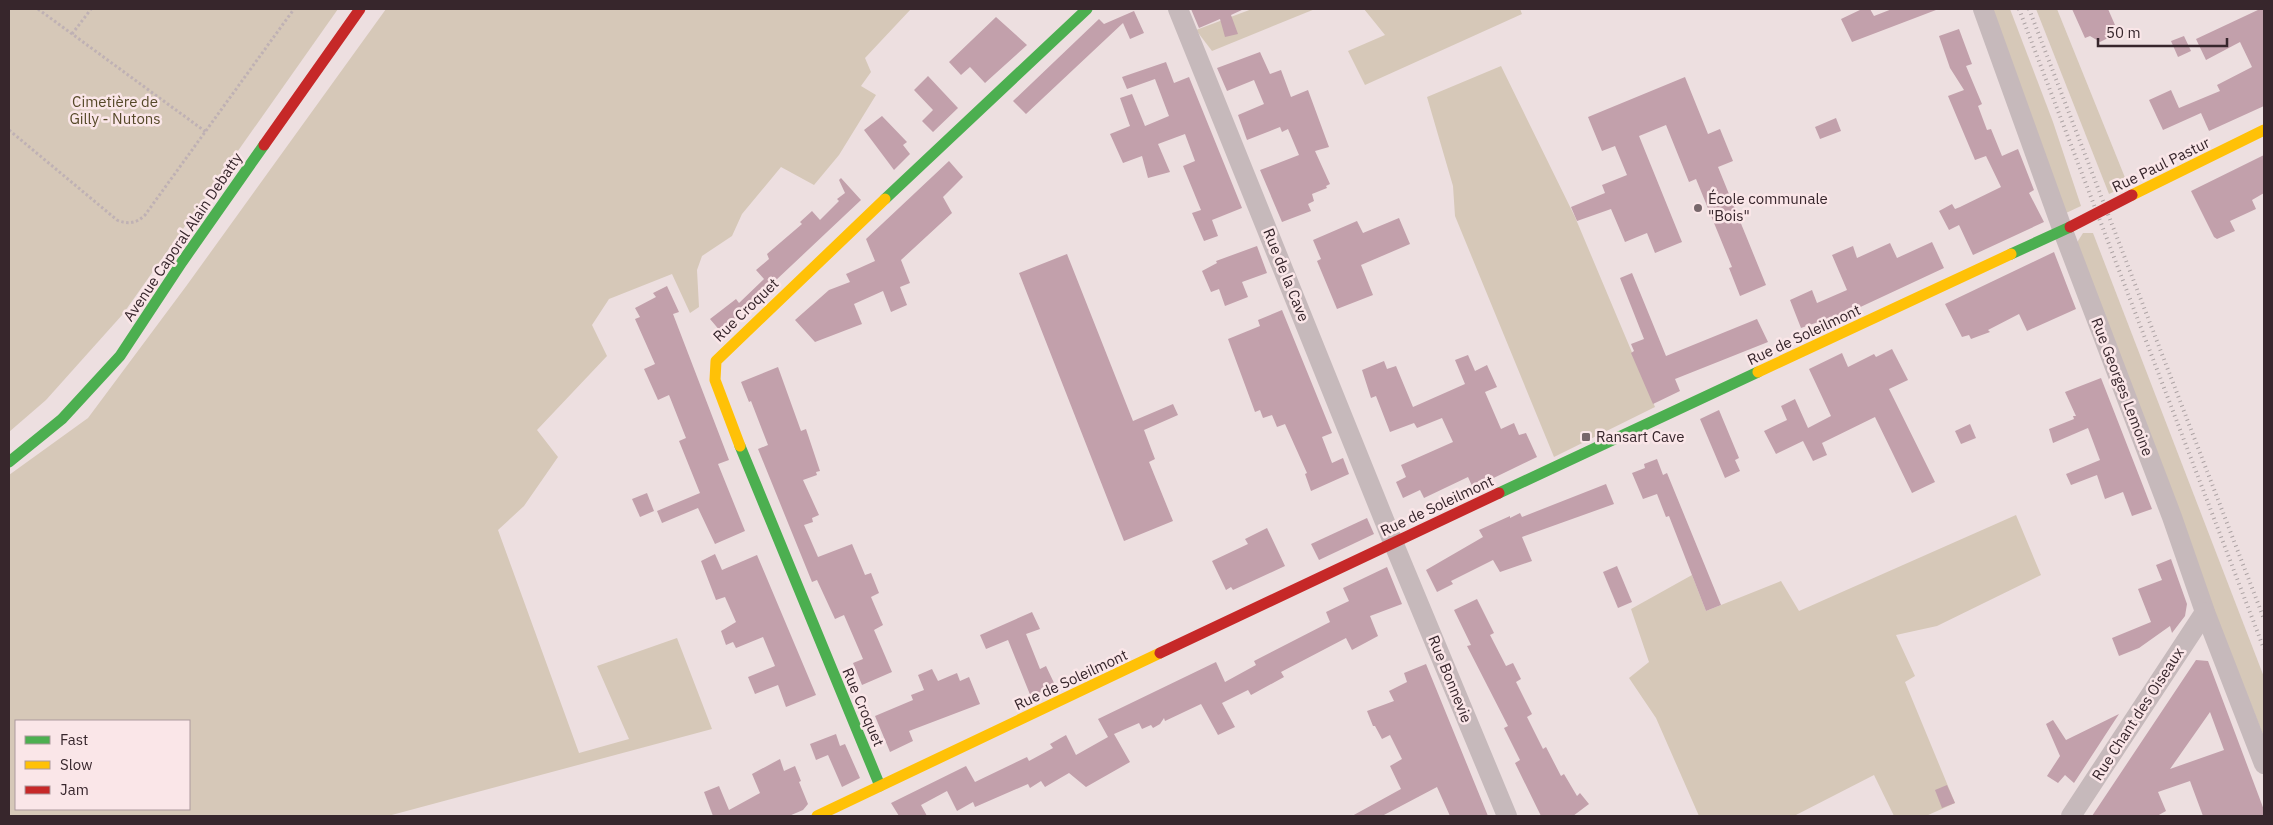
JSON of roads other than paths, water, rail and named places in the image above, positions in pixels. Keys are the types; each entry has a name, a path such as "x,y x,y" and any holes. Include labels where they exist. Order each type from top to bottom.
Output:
{"street":[{"name":"Avenue Caporal Alain Debatty","path":"9,462 62,419 120,356 182,262 360,9"},
{"name":"Rue Croquet","path":"880,786 756,488 715,380 716,361 733,342 1087,9"},
{"name":"Rue de la Cave","path":"1178,9 1393,542"},
{"name":"Rue Georges Lemoine","path":"1983,9 2067,229 2205,612 2264,764"},
{"name":"Rue Paul Pastur","path":"2067,229 2264,130"},
{"name":"Rue de Soleilmont","path":"818,816 1393,542 2067,229"},
{"name":"Rue Bonnevie","path":"1393,542 1507,816"},
{"name":"Rue Chant des Oiseaux","path":"2071,816 2205,612"}],"railway":[{"path":"2019,9 2264,649"},
{"path":"2029,9 2264,619"}],"place":[{"name":"École communale \"Bois\"","path":"1698,208"},
{"name":"Ransart Cave","path":"1586,437"}],"park label":[{"name":"Cimetière de Gilly - Nutons","path":"115,110"}]}
